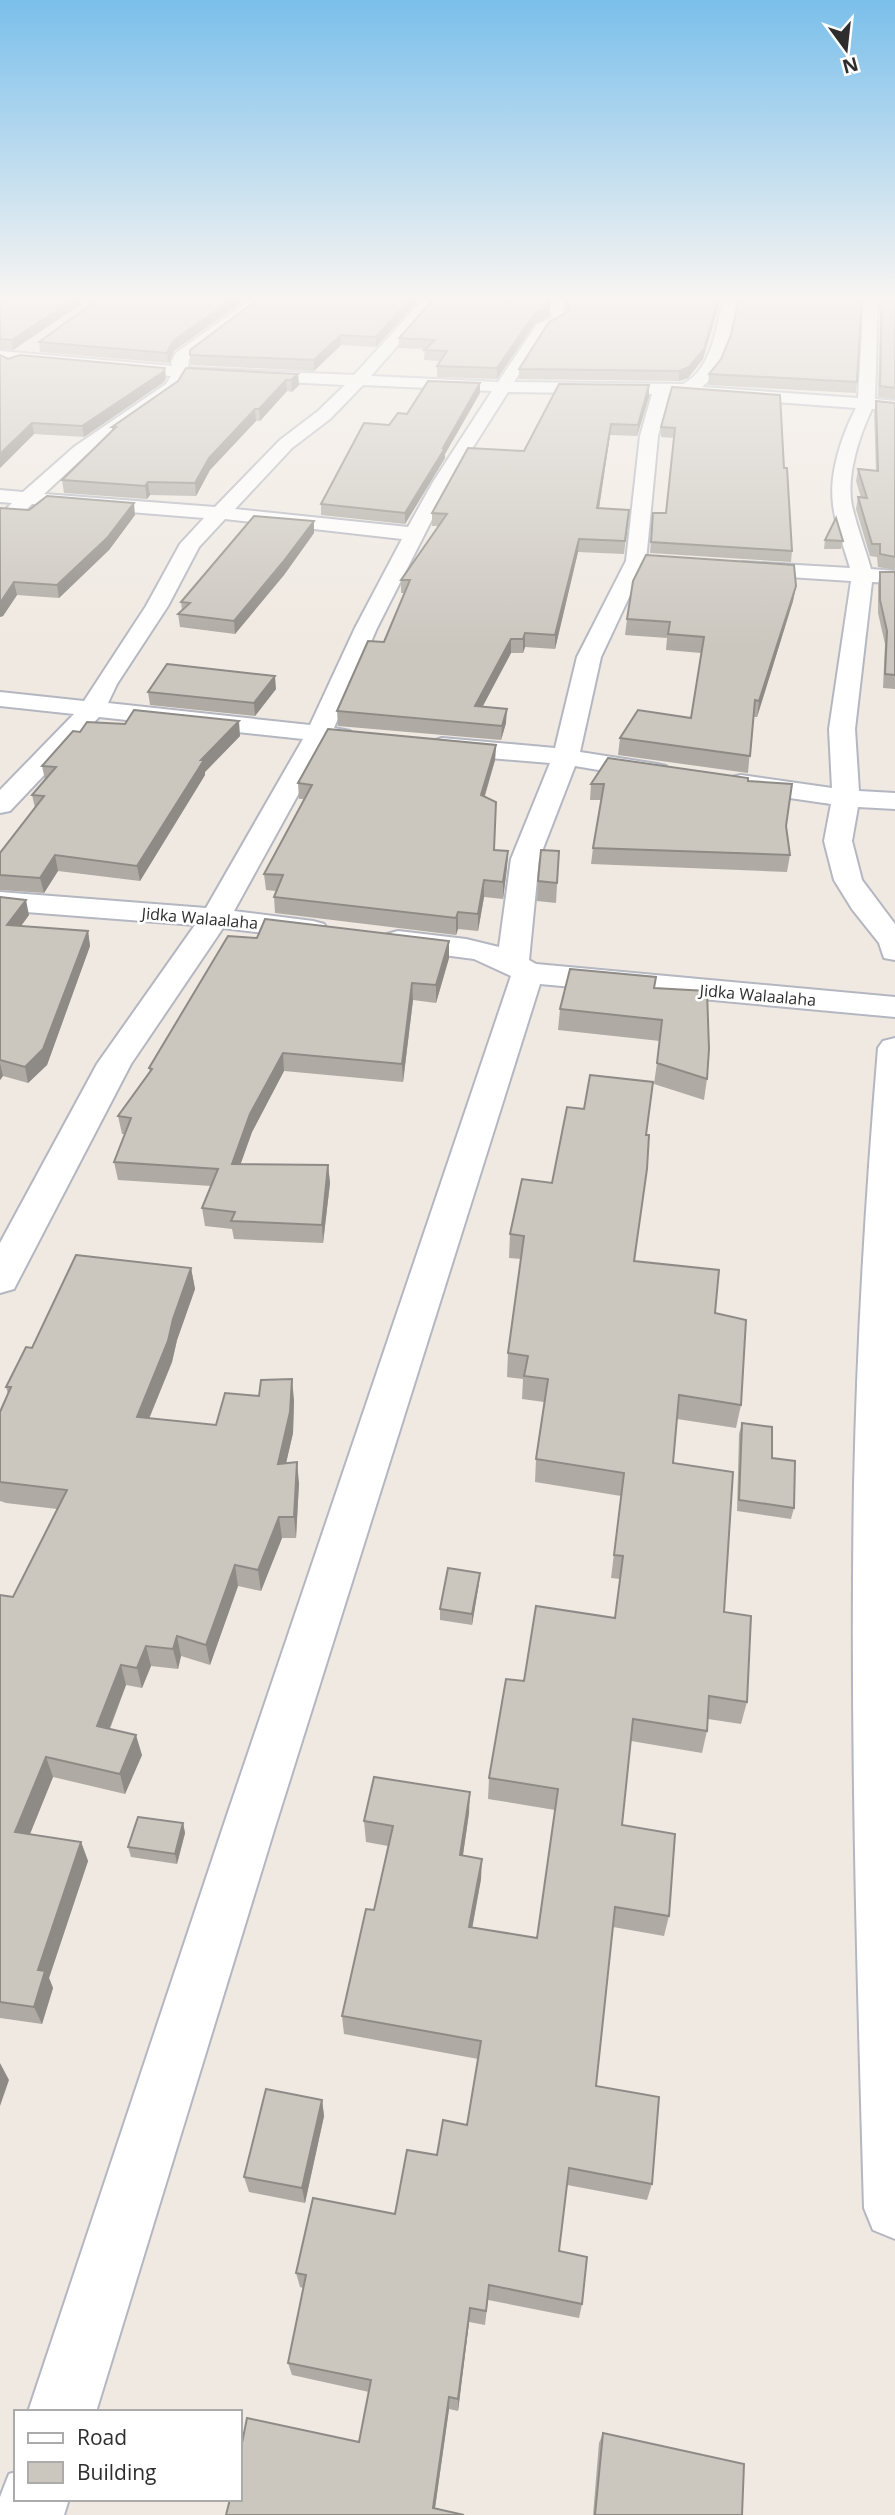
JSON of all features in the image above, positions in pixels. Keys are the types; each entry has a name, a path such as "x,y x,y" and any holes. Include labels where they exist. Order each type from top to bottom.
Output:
{"street":[{"path":"0,523 80,451 137,411"},
{"path":"0,805 92,710 105,684 158,606 190,544 286,444 328,411"},
{"path":"0,1279 114,1065 215,918 320,734 366,628 413,534 442,482 487,411"},
{"path":"63,2410 521,967 525,859 566,757 589,657 636,561 649,436 656,411"},
{"path":"862,411 848,450 842,503 862,575 842,729 846,798 838,842 848,880 862,903 894,942 895,951"},
{"path":"0,496 222,513 413,534"},
{"path":"636,561 663,563"},
{"path":"729,567 895,577"},
{"path":"0,699 360,738"},
{"path":"415,743 566,757 684,776"},
{"path":"723,781 846,798 895,801"},
{"name":"Jidka Walaalaha","path":"0,901 215,918 351,934 474,949 521,967 895,1007"},
{"path":"895,1048 884,1178 878,1308 877,1685 895,2208"}],"building":[{"path":"0,411 104,411 82,426 32,423 0,454"},
{"path":"134,411 253,411 209,458 195,483 148,482 145,486 62,480 116,427 112,427"},
{"path":"409,411 464,411 405,513 321,504 364,423 389,425 398,413 407,414"},
{"path":"545,411 642,411 638,425 611,424 597,508 629,510 625,541 579,539 555,635 525,633 523,639 511,639 475,706 507,709 502,726 337,711 368,641 384,642 410,580 401,580 447,514 432,513 468,448 524,451"},
{"path":"665,411 781,411 792,551 651,542 653,513 666,513 675,428 661,427"},
{"path":"876,411 895,411 895,557 880,554 880,544 872,544 858,497 867,498 858,469 878,471"},
{"path":"47,496 134,503 107,538 57,585 14,582 0,603 0,508 29,510"},
{"path":"254,516 314,521 234,621 178,614 190,603 181,602"},
{"path":"836,518 843,541 825,540"},
{"path":"646,555 794,565 796,586 759,701 755,700 750,756 620,738 638,710 691,718 704,637 668,634 670,622 627,619 633,581"},
{"path":"880,572 895,572 895,675 885,674 887,631 880,600"},
{"path":"167,664 275,676 254,703 148,692"},
{"path":"134,710 239,721 201,760 204,760 137,866 55,855 40,878 0,875 0,853 44,796 32,795 56,767 42,766 73,731 80,732 87,722 125,724"},
{"path":"328,729 496,745 481,795 496,802 494,850 508,851 503,882 484,880 478,914 458,912 456,918 274,897 283,875 264,874 312,785 298,783"},
{"path":"608,758 748,778 748,781 792,784 786,826 790,855 593,848 604,784 591,784"},
{"path":"541,850 559,851 557,883 538,881"},
{"path":"0,897 26,900 7,925 88,931 43,1049 25,1067 0,1060"},
{"path":"265,919 449,941 436,985 412,983 402,1064 283,1053 250,1114 232,1164 328,1165 322,1225 231,1221 235,1212 202,1208 218,1169 114,1162 131,1118 118,1116 152,1069 149,1068 228,936 257,938"},
{"path":"570,969 656,977 654,988 707,991 707,1079 657,1063 662,1020 560,1009"},
{"path":"590,1075 653,1082 646,1135 649,1135 647,1169 634,1261 719,1270 715,1313 746,1320 741,1405 679,1395 673,1463 733,1472 724,1612 751,1616 747,1702 709,1696 707,1731 633,1719 622,1825 675,1834 669,1916 615,1907 596,2086 659,2097 652,2184 569,2168 559,2251 587,2257 582,2304 489,2285 486,2311 470,2308 458,2399 449,2397 433,2508 464,2515 226,2515 230,2501 242,2501 242,2443 247,2418 359,2442 371,2380 288,2363 306,2275 296,2273 313,2198 395,2214 407,2150 437,2155 443,2120 467,2125 481,2041 342,2016 366,1909 374,1910 393,1826 364,1821 374,1777 470,1792 460,1855 482,1859 469,1927 537,1938 558,1789 489,1778 506,1679 524,1681 536,1606 615,1618 623,1556 614,1555 624,1473 536,1459 548,1379 524,1376 528,1356 508,1353 524,1236 510,1234 522,1179 552,1183 567,1107 584,1109"},
{"path":"76,1255 191,1268 168,1341 137,1417 216,1425 225,1393 259,1396 261,1380 292,1379 290,1412 278,1464 297,1462 294,1517 279,1517 258,1570 235,1565 206,1645 177,1636 173,1649 146,1646 137,1668 121,1665 97,1726 136,1735 120,1774 46,1757 15,1832 81,1842 38,1970 45,1971 34,2007 0,2002 0,1595 13,1597 67,1490 0,1482 0,1412 11,1387 6,1387 26,1347 32,1348"},
{"path":"742,1423 772,1427 772,1458 795,1461 794,1508 739,1500"},
{"path":"448,1568 480,1573 472,1614 440,1609"},
{"path":"138,1817 183,1823 175,1854 128,1847"},
{"path":"266,2089 322,2100 302,2188 244,2177"},
{"path":"603,2433 744,2464 742,2515 595,2515"}]}
